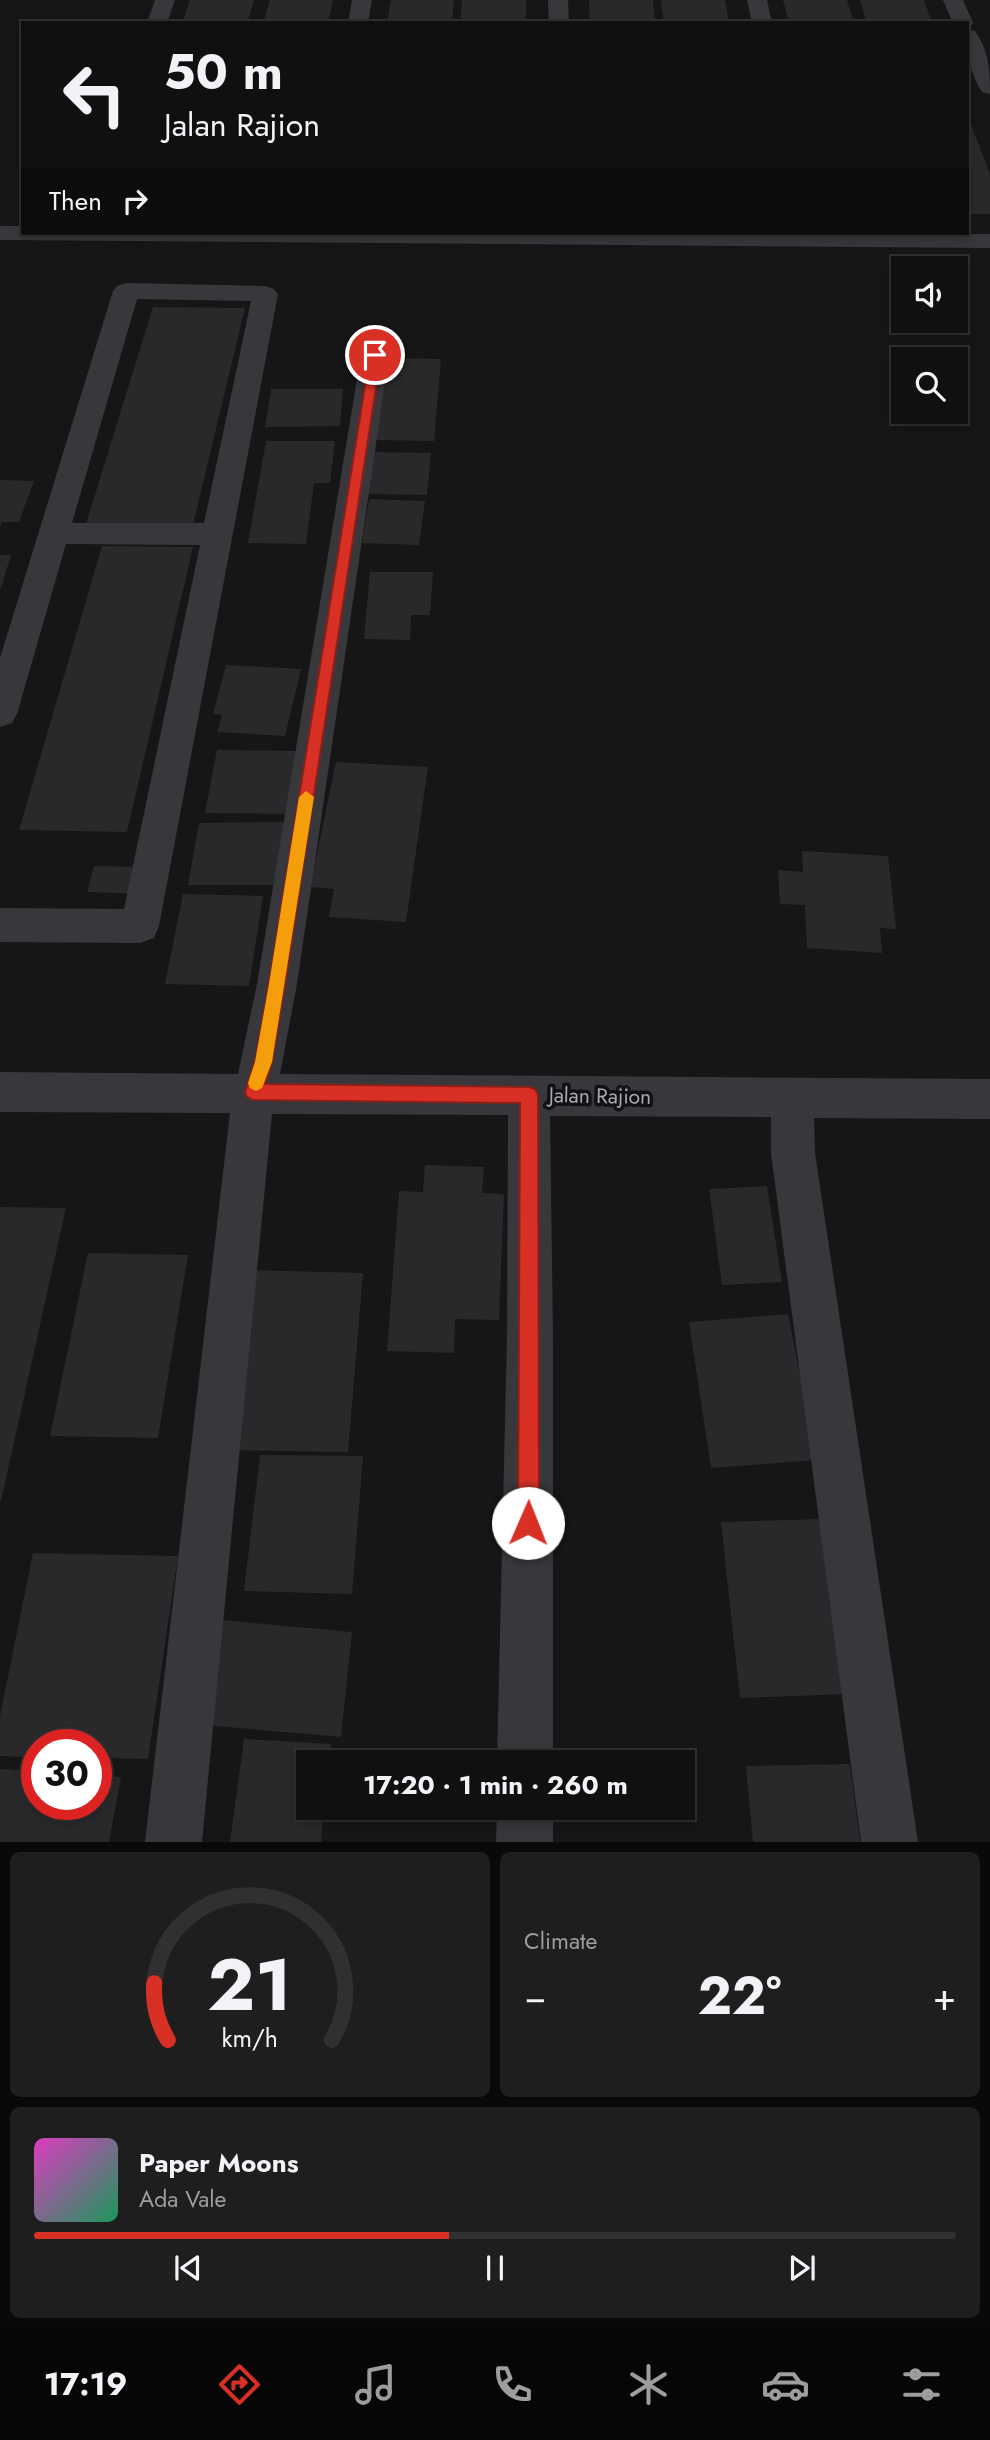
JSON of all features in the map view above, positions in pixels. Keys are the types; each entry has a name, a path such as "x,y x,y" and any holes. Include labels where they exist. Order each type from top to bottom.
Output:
{"street":[{"path":"158,21 165,0"},
{"path":"358,21 362,0"},
{"path":"558,0 559,21"},
{"path":"757,0 762,21"},
{"path":"953,0 961,21"},
{"path":"969,38 990,87"},
{"path":"0,233 21,233"},
{"path":"446,235 812,236 990,241"},
{"path":"0,714 127,290 265,294 140,926 0,925"},
{"path":"173,1842 258,1077 277,984 375,355"},
{"path":"54,533 218,534"},
{"name":"Jalan Rajion","path":"0,1092 258,1077 529,1095 990,1099"},
{"path":"525,1750 530,1337 529,1095"},
{"path":"792,1098 793,1153 890,1842"},
{"path":"524,1842 525,1820"}],"building":[{"path":"190,0 254,0 248,21 183,21"},
{"path":"270,0 333,0 328,21 264,21"},
{"path":"391,0 454,0 452,21 387,21"},
{"path":"462,0 526,0 526,21 460,21"},
{"path":"589,0 653,0 655,21 590,21"},
{"path":"661,0 725,0 729,21 664,21"},
{"path":"783,0 847,0 853,21 788,21"},
{"path":"860,0 924,0 931,21 866,21"},
{"path":"969,119 990,174 990,214 969,214"},
{"path":"153,307 245,308 192,529 85,527"},
{"path":"382,358 441,359 434,441 372,440"},
{"path":"271,389 343,389 340,426 265,427"},
{"path":"266,441 335,441 330,483 314,483 306,544 248,543"},
{"path":"371,452 431,453 427,495 366,494"},
{"path":"0,480 34,481 19,522 2,522 0,527"},
{"path":"369,499 425,501 419,545 362,543"},
{"path":"102,546 193,547 127,832 19,830"},
{"path":"0,555 11,555 1,588 0,587"},
{"path":"370,572 433,572 430,615 411,615 410,640 364,639"},
{"path":"226,665 301,669 285,736 217,732 222,715 213,714"},
{"path":"217,750 298,751 289,814 205,813"},
{"path":"336,762 428,767 406,922 329,917 334,889 310,887"},
{"path":"285,822 277,885 188,885 199,823"},
{"path":"802,851 888,856 896,929 880,928 882,953 807,948 805,905 780,904 778,870 803,872"},
{"path":"94,866 148,867 141,894 87,892"},
{"path":"183,894 263,896 249,986 165,984"},
{"path":"425,1165 484,1167 482,1193 504,1194 499,1320 455,1319 454,1353 387,1351 399,1191 423,1192"},
{"path":"767,1186 782,1282 722,1285 709,1189"},
{"path":"0,1207 66,1208 1,1501 0,1501"},
{"path":"88,1253 188,1255 158,1438 50,1436"},
{"path":"246,1270 363,1273 348,1452 221,1450"},
{"path":"788,1314 817,1460 711,1468 689,1322"},
{"path":"260,1455 363,1456 352,1594 244,1591"},
{"path":"821,1519 847,1694 740,1698 721,1522"},
{"path":"33,1553 178,1556 148,1759 112,1758 112,1729 21,1729 21,1757 0,1756 0,1716"},
{"path":"222,1620 352,1632 341,1737 204,1725"},
{"path":"244,1739 331,1744 330,1750 296,1750 296,1820 323,1820 321,1842 230,1842"},
{"path":"850,1764 860,1842 753,1842 746,1766"},
{"path":"0,1769 21,1770 21,1820 112,1820 112,1776 121,1777 109,1842 0,1842"}],"slow traffic":[{"path":"256,1083 263,1062 277,984 306,797"}],"route":[{"path":"375,355 277,984 263,1062 253,1092 529,1095 528,1523"}]}
